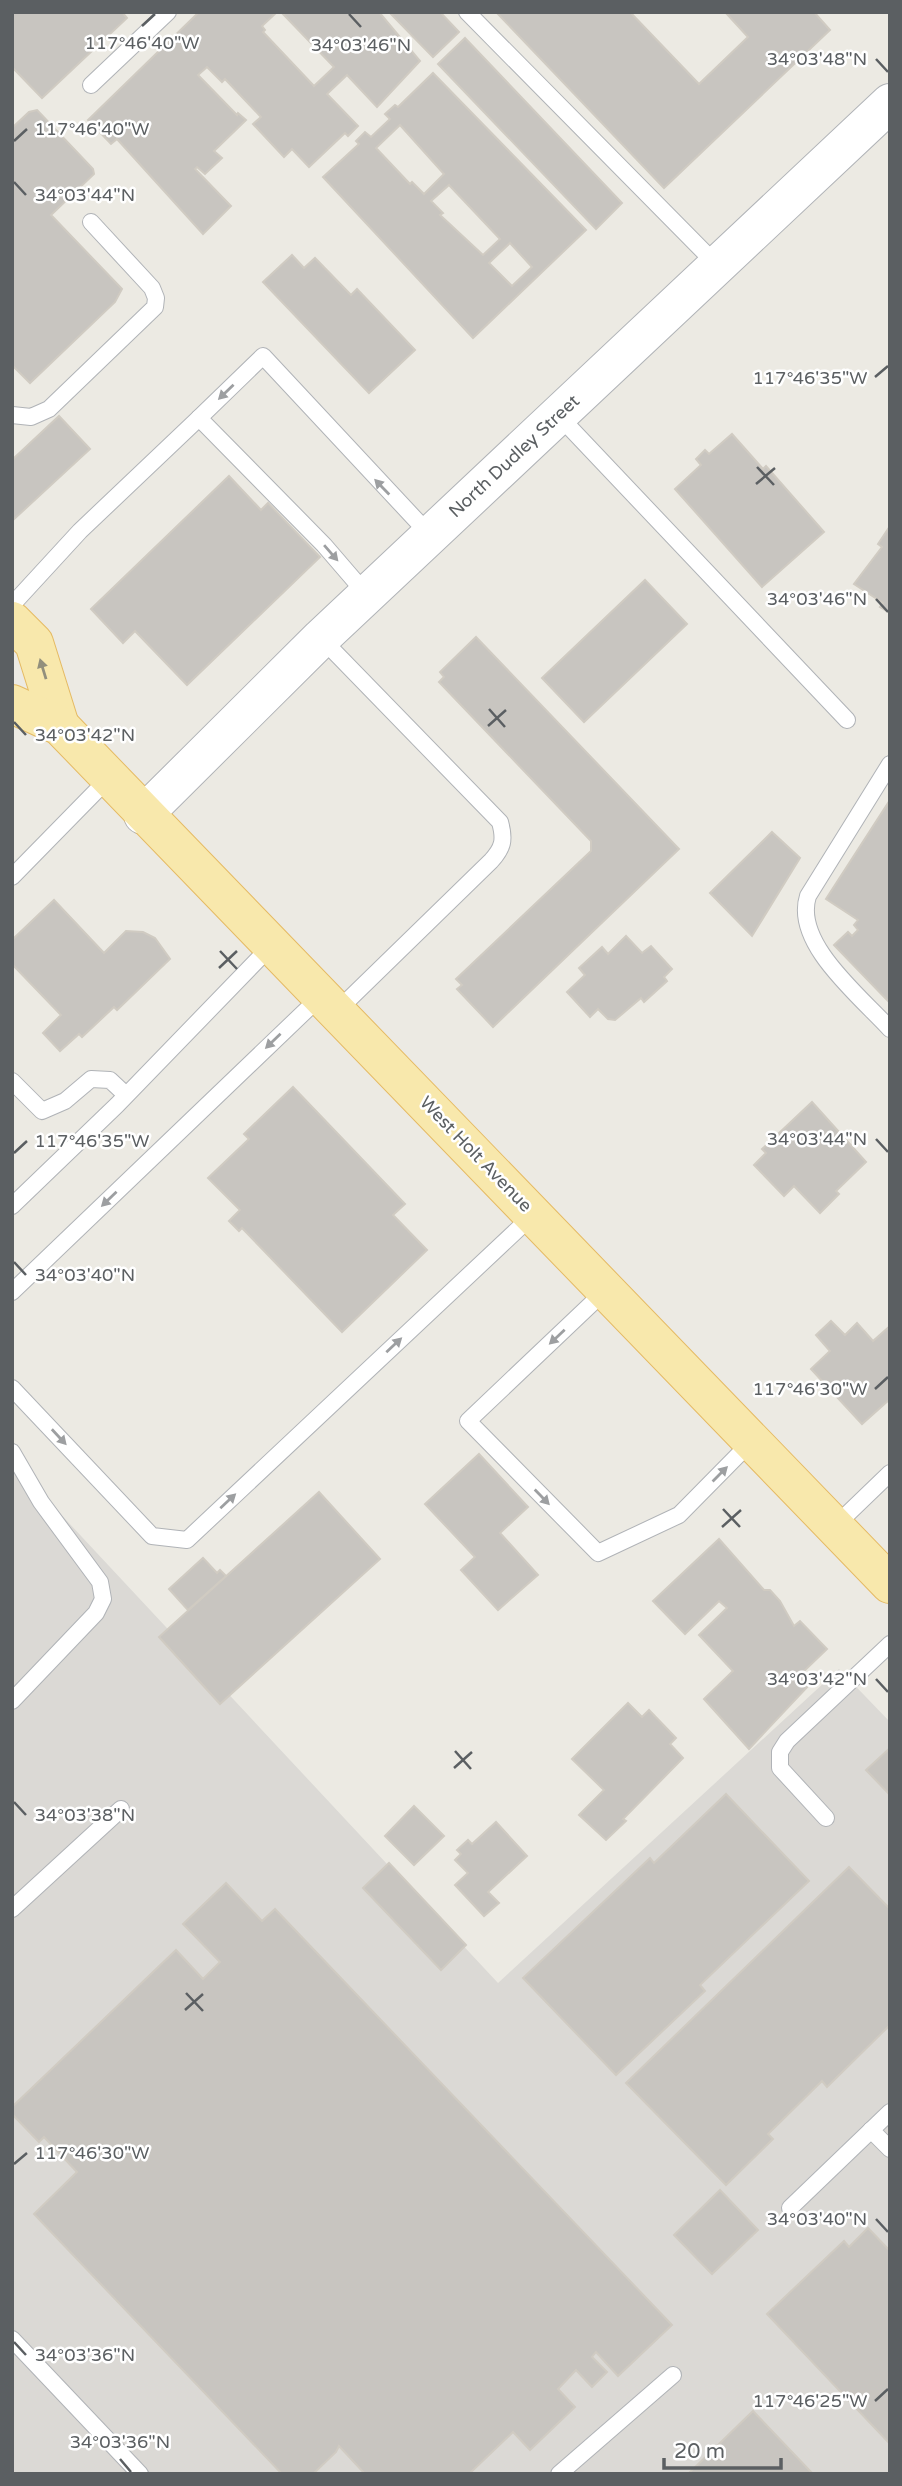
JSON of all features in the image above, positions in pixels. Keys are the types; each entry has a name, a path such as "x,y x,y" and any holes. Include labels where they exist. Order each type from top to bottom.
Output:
{"main road":[{"name":"West Holt Avenue","path":"12,621 34,643 60,726"},
{"name":"West Holt Avenue","path":"12,704 60,726 888,1579"}],"street":[{"name":"North Dudley Street","path":"144,814 321,638 430,535 717,265 885,116"}],"lane":[{"path":"90,85 168,12"},
{"path":"467,12 717,265"},
{"path":"12,415 31,417 49,409 155,307 156,298 152,288 91,222"},
{"path":"12,605 80,531 263,356 430,535"},
{"path":"558,415 847,720"},
{"path":"199,418 324,545 367,595"},
{"path":"12,1292 502,849 504,835 500,822 321,638"},
{"path":"890,764 808,896 804,915 810,937 825,958 890,1029"},
{"path":"12,877 109,778"},
{"path":"12,1206 126,1095 273,943"},
{"path":"12,1081 42,1111 65,1101 91,1079 110,1080 126,1095"},
{"path":"12,1388 152,1536 187,1540 533,1214"},
{"path":"606,1290 468,1421 598,1553 679,1515 752,1441"},
{"path":"12,1452 41,1502 100,1582 103,1599 96,1613 12,1701"},
{"path":"835,1526 890,1473"},
{"path":"826,1818 780,1768 780,1752 787,1741 890,1644"},
{"path":"12,1909 121,1809"},
{"path":"790,2208 890,2112"},
{"path":"872,2130 890,2149"},
{"path":"12,2339 140,2474"},
{"path":"559,2474 673,2375"}],"shaded area":[{"path":"12,1462 498,1983 839,1669 890,1722 890,2474 12,2474"}],"building":[{"path":"12,12 122,12 127,18 42,98 12,67"},
{"path":"199,12 277,12 262,26 265,30 263,32 314,86 334,67 281,12 379,12 420,61 377,107 347,75 327,94 358,126 348,136 345,133 309,167 292,149 284,157 253,124 261,117 225,79 222,82 207,67 198,75 237,115 238,113 246,120 214,151 222,158 205,174 197,167 195,169 231,206 203,234 117,139 111,144 88,120"},
{"path":"389,12 440,12 459,32 433,57"},
{"path":"496,12 630,12 699,84 748,37 725,12 814,12 830,30 664,188"},
{"path":"465,38 622,203 596,229 438,64"},
{"path":"433,73 586,230 473,338 323,177 359,144 356,141 365,132 371,137 390,119 385,114 395,105 398,107","holes":["400,125 444,174 424,194 412,182 410,184 376,148","449,185 500,239 483,255 440,215 443,213 431,201","510,243 532,267 512,286 489,263"]},
{"path":"37,110 93,169 94,174 51,215 122,289 115,302 30,383 12,365 12,128 29,112"},
{"path":"292,255 304,268 315,258 351,295 357,289 415,350 369,393 263,282"},
{"path":"59,416 90,449 12,521 12,460"},
{"path":"732,434 763,469 766,466 824,532 762,587 675,489 701,465 696,459 705,450 709,454"},
{"path":"229,476 261,510 268,503 320,557 187,685 135,631 123,643 91,609"},
{"path":"890,526 890,613 880,607 883,603 854,584 882,547 878,544"},
{"path":"645,580 687,624 584,722 542,678"},
{"path":"476,637 679,849 493,1027 457,989 462,985 456,979 591,851 591,841 439,682 444,677 440,672"},
{"path":"890,800 890,1003 834,945 848,932 852,936 858,930 854,925 858,920 826,899"},
{"path":"772,832 800,858 752,936 710,893"},
{"path":"54,900 104,953 126,931 143,932 155,938 170,959 117,1010 114,1007 82,1037 79,1034 60,1051 43,1033 61,1015 12,964 12,940"},
{"path":"626,936 642,953 651,946 672,969 664,977 667,981 644,1002 641,998 615,1020 608,1019 598,1009 590,1017 567,992 585,975 579,968 602,947 608,954"},
{"path":"293,1087 405,1204 393,1215 427,1250 342,1332 242,1228 239,1231 229,1221 240,1210 208,1178 249,1139 244,1134"},
{"path":"812,1102 866,1162 836,1191 839,1194 820,1213 794,1186 784,1196 754,1165 766,1153 762,1149"},
{"path":"831,1321 845,1335 857,1323 873,1341 890,1326 890,1399 862,1424 811,1369 830,1351 816,1335"},
{"path":"479,1454 528,1507 500,1533 538,1575 498,1610 461,1570 475,1557 425,1504"},
{"path":"319,1492 380,1559 220,1704 159,1637"},
{"path":"719,1539 764,1590 770,1590 780,1601 794,1626 800,1621 827,1649 802,1673 811,1683 749,1749 704,1699 733,1671 699,1635 727,1608 719,1601 685,1634 653,1601"},
{"path":"203,1558 217,1573 220,1570 226,1576 188,1610 169,1589"},
{"path":"628,1703 642,1717 649,1710 676,1738 670,1744 683,1758 606,1840 579,1815 604,1790 572,1759"},
{"path":"890,1748 890,1795 866,1770"},
{"path":"726,1794 809,1881 700,1985 705,1991 616,2075 523,1978 650,1858 654,1863"},
{"path":"414,1806 444,1836 414,1865 385,1836"},
{"path":"496,1822 527,1856 488,1892 499,1903 484,1916 455,1885 468,1873 455,1860 461,1854 457,1850 468,1840 472,1844"},
{"path":"389,1863 466,1945 441,1970 363,1888"},
{"path":"849,1867 890,1909 890,2025 827,2087 822,2081 768,2134 773,2139 726,2185 626,2083"},
{"path":"226,1883 262,1921 275,1909 672,2325 618,2376 596,2352 592,2357 607,2372 592,2387 576,2370 558,2389 575,2407 530,2450 513,2432 469,2474 365,2474 339,2446 313,2474 282,2474 34,2214 77,2172 44,2137 39,2142 12,2114 12,2107 176,1950 203,1979 220,1962 183,1924"},
{"path":"720,2190 758,2230 712,2274 674,2235"},
{"path":"868,2228 890,2251 890,2444 767,2314 844,2241 849,2247"},
{"path":"753,2411 813,2474 688,2474"}]}
